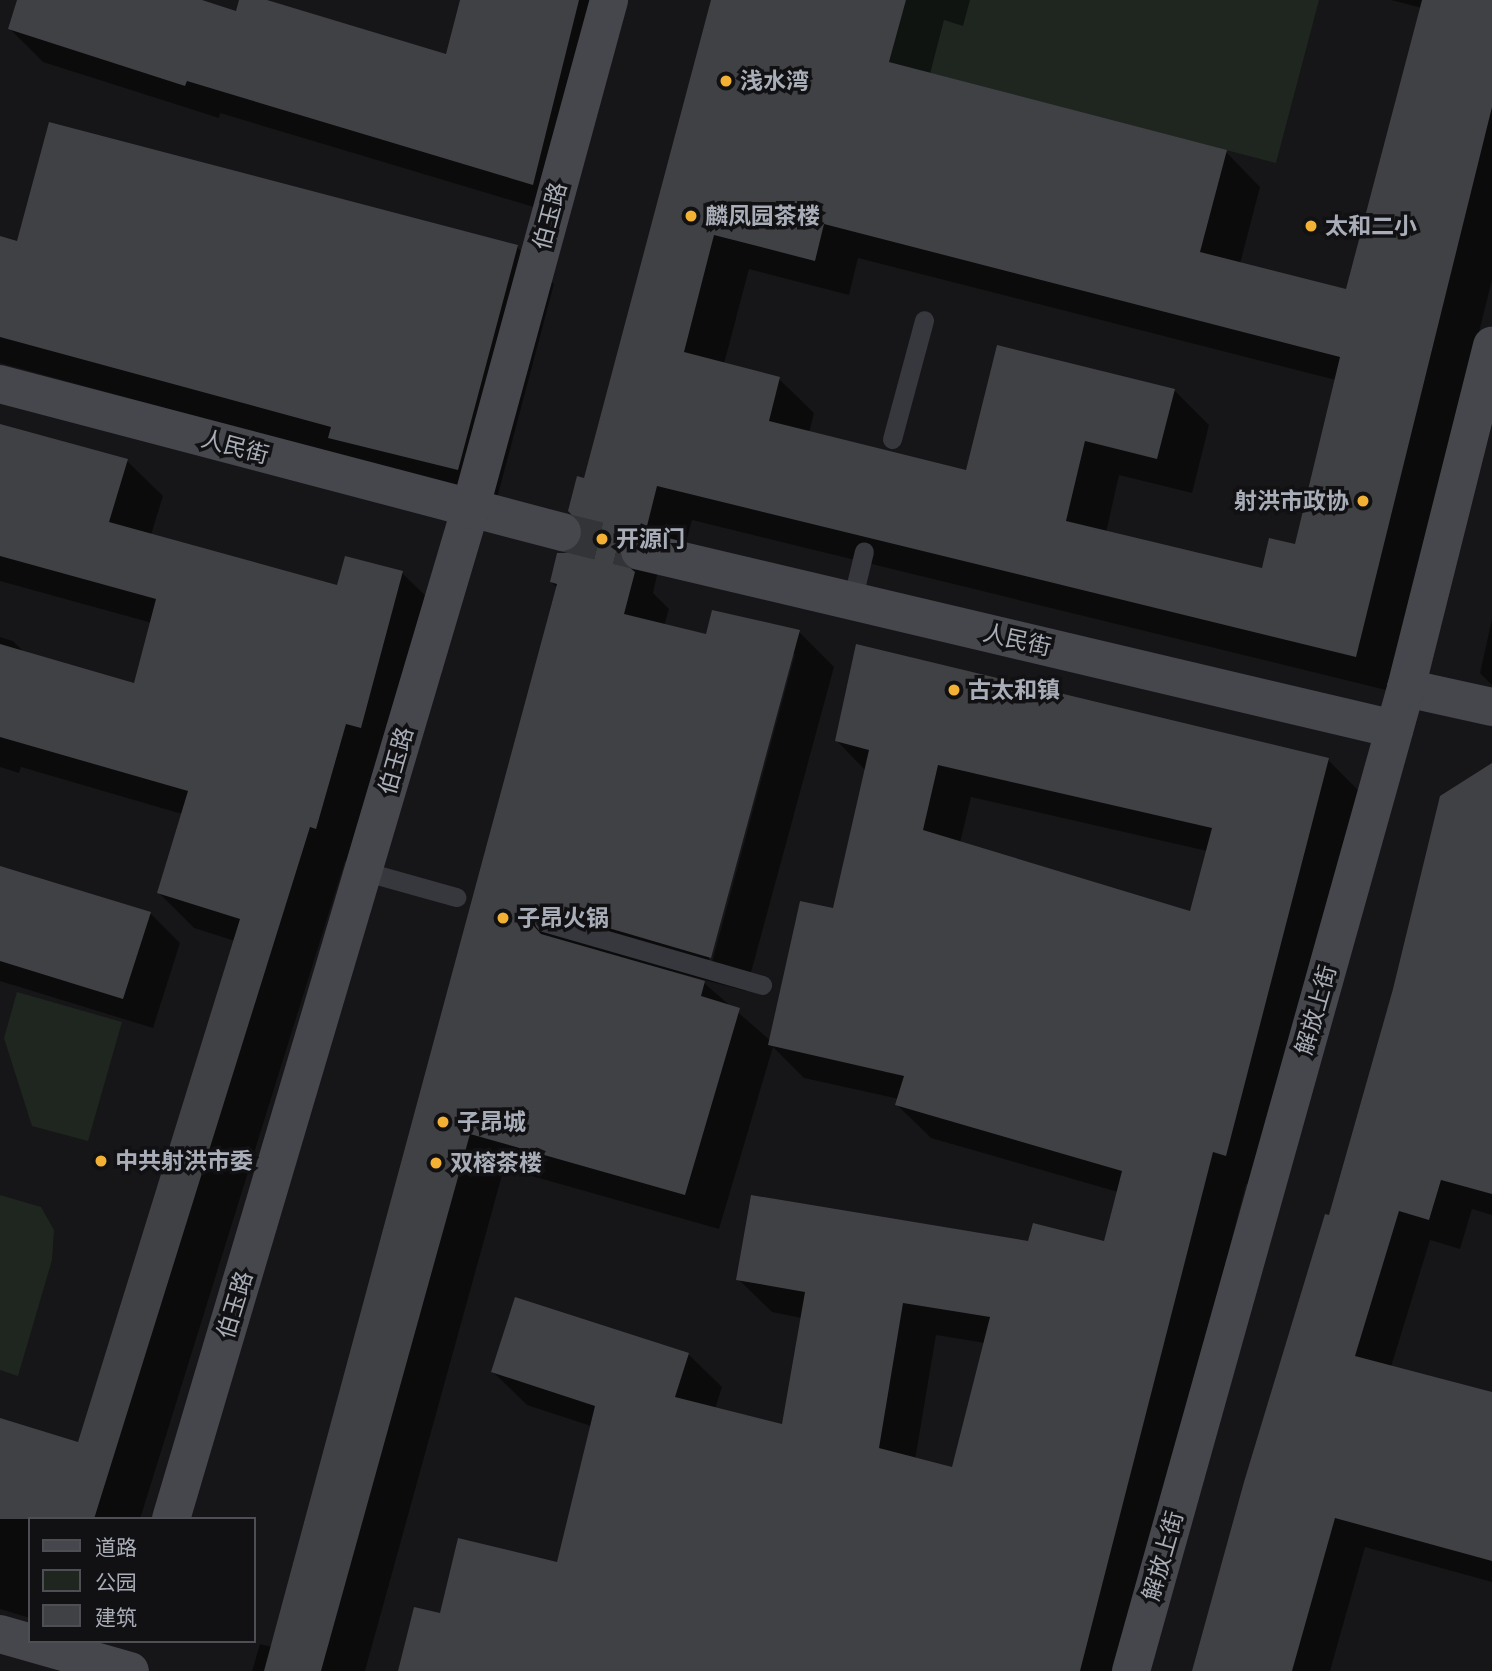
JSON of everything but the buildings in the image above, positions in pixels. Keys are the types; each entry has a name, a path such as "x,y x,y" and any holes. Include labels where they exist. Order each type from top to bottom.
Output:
{"street":[{"name":"伯玉路","path":"172,1517 470,510 609,0"},
{"name":"解放上街","path":"1131,1671 1406,688 1492,346"},
{"name":"人民街","path":"0,384 470,510 562,532"},
{"name":"人民街","path":"640,551 1394,729"},
{"path":"1406,688 1492,707"},
{"path":"0,1634 28,1640"},
{"path":"40,1643 129,1663"}],"lane":[{"path":"892,439 924,320"},
{"path":"852,601 864,551"},
{"path":"363,871 456,897"},
{"path":"544,922 762,985"}],"green space":[{"path":"906,0 1319,0 1276,163 889,62"},
{"path":"17,992 122,1022 88,1141 32,1126 4,1038"},
{"path":"0,1195 41,1207 54,1230 52,1260 18,1376 0,1370"}],"tunnel":[{"path":"562,532 640,551"}],"place":[{"name":"浅水湾","path":"726,81"},
{"name":"麟凤园茶楼","path":"691,216"},
{"name":"太和二小","path":"1311,226"},
{"name":"射洪市政协","path":"1363,501"},
{"name":"开源门","path":"602,539"},
{"name":"古太和镇","path":"954,690"},
{"name":"子昂火锅","path":"503,918"},
{"name":"子昂城","path":"443,1122"},
{"name":"中共射洪市委","path":"101,1161"},
{"name":"双榕茶楼","path":"436,1163"}]}
